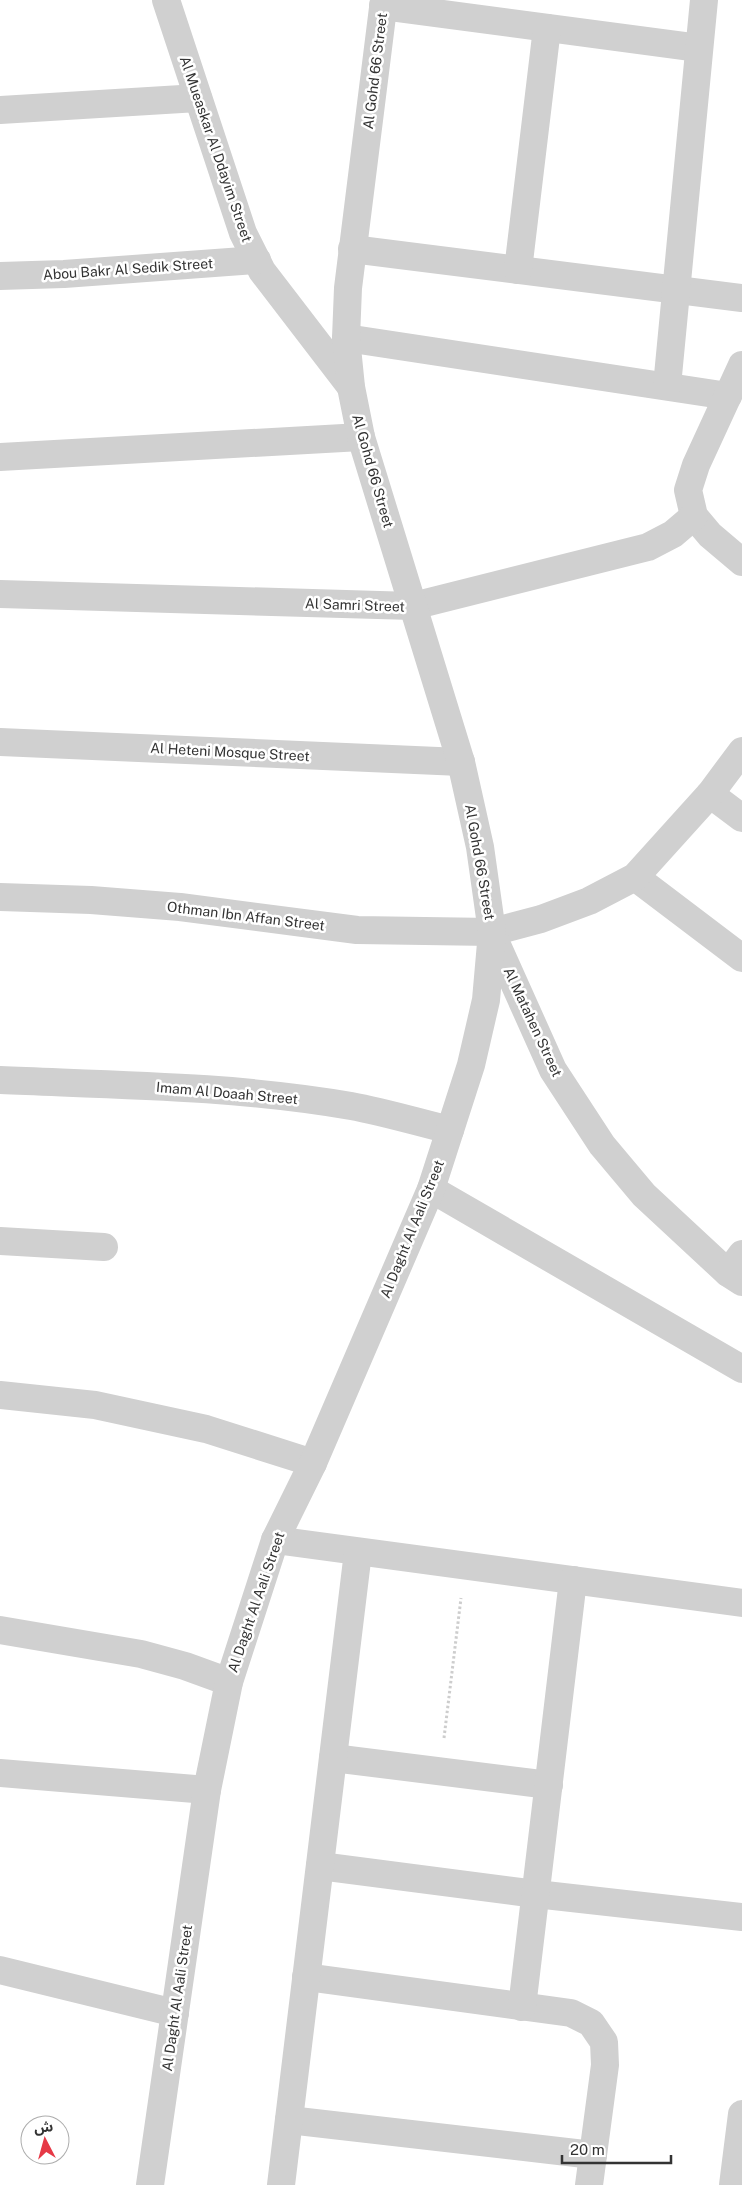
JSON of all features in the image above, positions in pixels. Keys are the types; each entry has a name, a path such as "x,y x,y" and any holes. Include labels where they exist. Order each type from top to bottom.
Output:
{"street":[{"name":"Al Mueaskar Al Ddayim Street","path":"166,0 243,232 262,271 351,387"},
{"path":"667,386 704,0"},
{"path":"383,3 547,28 699,48"},
{"name":"Al Gohd 66 Street","path":"383,3 348,288 346,338 351,387 361,437 461,762 480,847 492,932"},
{"path":"518,270 547,28"},
{"path":"0,110 198,98"},
{"path":"352,249 742,298"},
{"name":"Abou Bakr Al Sedik Street","path":"0,276 64,274 257,260"},
{"path":"346,338 728,396"},
{"path":"742,366 696,465 688,490 694,516 710,535 742,562"},
{"path":"0,457 361,437"},
{"name":"Al Samri Street","path":"0,594 413,606 648,546 673,534 694,516"},
{"name":"Al Heteni Mosque Street","path":"0,742 461,762"},
{"name":"Othman Ibn Affan Street","path":"0,896 91,900 180,907 357,930 492,932 542,919 589,901 634,877 710,794 742,751"},
{"path":"710,794 742,818"},
{"path":"634,877 742,958"},
{"name":"Al Daght Al Aali Street","path":"150,2185 207,1790 229,1682 275,1540 313,1463 431,1189 472,1066 486,1000 492,932"},
{"name":"Al Matahen Street","path":"492,932 553,1070 602,1144 644,1195 737,1270"},
{"name":"Imam Al Doaah Street","path":"0,1080 272,1095 352,1106 450,1130"},
{"path":"431,1189 742,1369"},
{"path":"0,1241 104,1247"},
{"path":"0,1395 95,1405 206,1429 313,1463"},
{"path":"275,1540 742,1603"},
{"path":"282,2185 358,1552"},
{"path":"522,2007 573,1580"},
{"path":"0,1630 141,1654 185,1666 229,1682"},
{"path":"333,1758 549,1785"},
{"path":"0,1773 207,1790"},
{"path":"320,1866 536,1894 742,1917"},
{"path":"0,1970 175,2013"},
{"path":"306,1977 571,2013 591,2023 604,2042 604,2066 589,2185"},
{"path":"733,2185 742,2114"},
{"path":"289,2120 593,2155"}],"path":[{"path":"440,1772 464,1565"}]}
